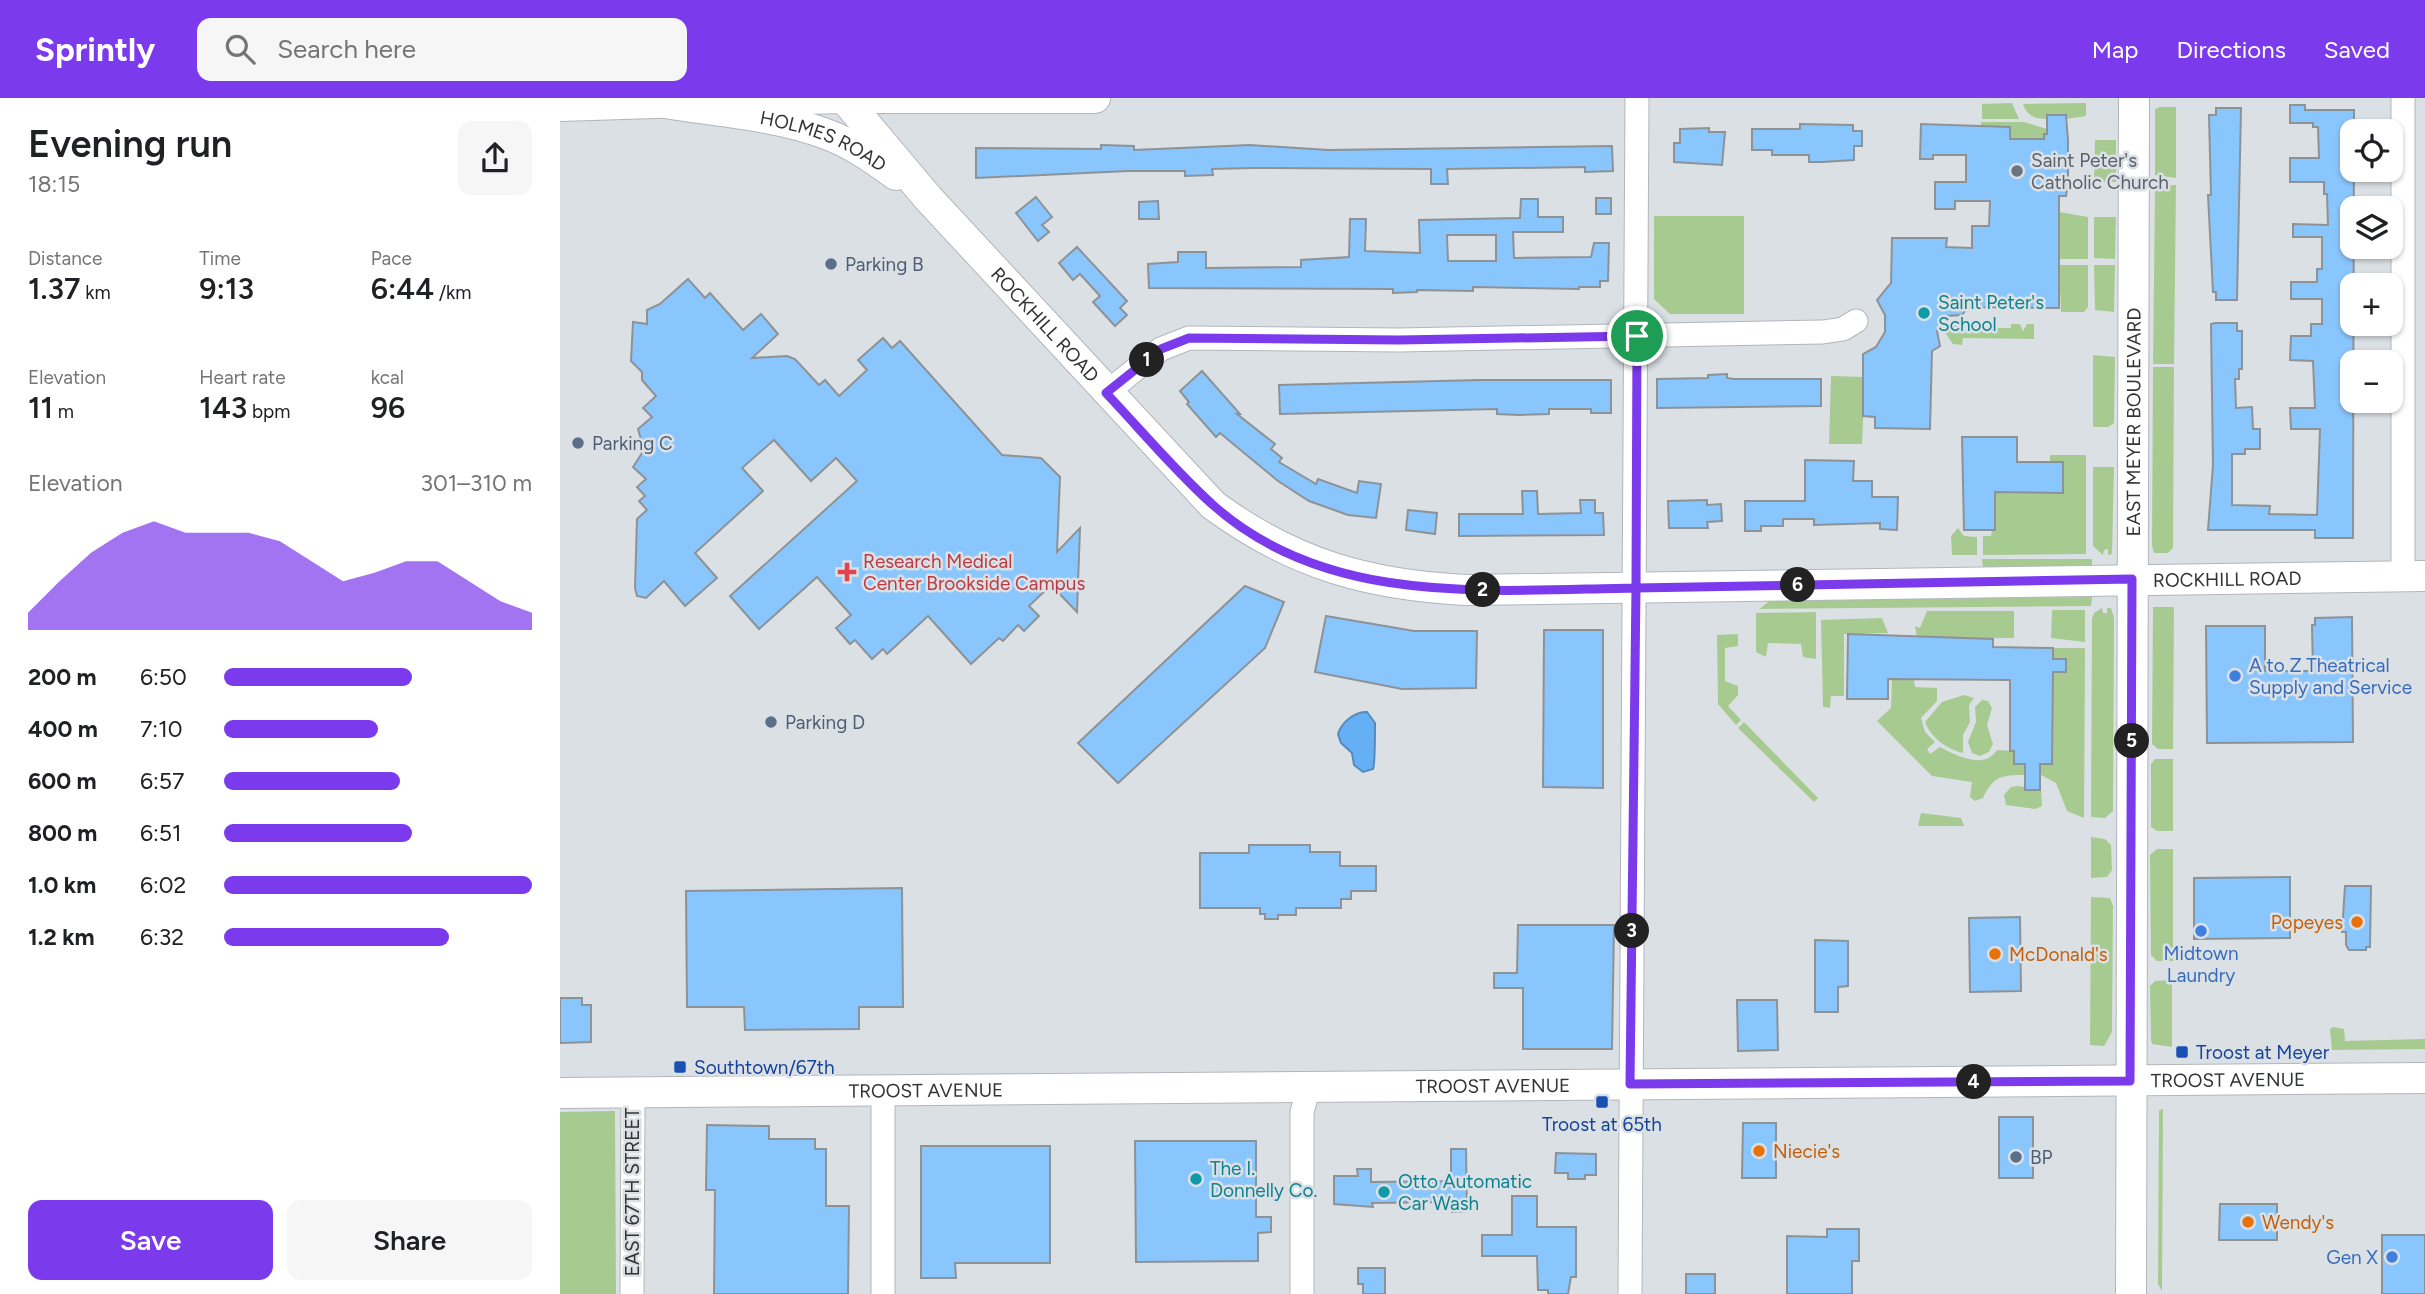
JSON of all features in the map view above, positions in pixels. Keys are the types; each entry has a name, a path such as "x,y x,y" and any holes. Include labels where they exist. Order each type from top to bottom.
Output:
{"main road":[{"name":"HOLMES ROAD","path":"560,106 845,98 1095,98"},
{"name":"ROCKHILL ROAD","path":"845,98 928,198 1106,393 1213,505 1247,530 1314,564 1363,579 1416,587 1636,588 2414,576"},
{"name":"EAST MEYER BOULEVARD","path":"2131,1294 2134,98"},
{"name":"HOLMES ROAD","path":"666,103 789,123 828,134 870,156 928,198"},
{"name":"TROOST AVENUE","path":"560,1093 2425,1077"}],"street":[{"path":"1630,1294 1637,98"},
{"path":"2403,98 2414,576"},
{"path":"1106,393 1161,349 1189,338 1399,340 1823,332 1843,328 1856,321"},
{"path":"1302,1294 1302,1112 1309,1086"},
{"path":"883,1089 883,1294"},
{"name":"EAST 67TH STREET","path":"628,1092 634,1103 632,1294"}],"green space":[{"path":"2012,103 2019,119 1982,119 1982,104"},
{"path":"2086,103 2086,116 2066,119 2065,115 2048,115 2047,119 2035,117 2029,114 2023,104"},
{"path":"2176,107 2176,178 2155,175 2155,109"},
{"path":"1981,122 2024,122 2047,129 2047,134 2044,134 2044,139 2010,139 2010,128 1981,133"},
{"path":"2095,140 2116,140 2116,182 2094,182"},
{"path":"2176,185 2174,364 2153,364 2155,192 2160,186"},
{"path":"2059,212 2088,217 2088,259 2059,259"},
{"path":"1654,216 1744,216 1744,314 1670,314 1654,299"},
{"path":"2094,217 2116,217 2115,259 2094,258"},
{"path":"2059,265 2088,265 2088,307 2084,312 2061,312"},
{"path":"2094,265 2115,265 2114,312 2095,310"},
{"path":"1962,324 1963,328 2011,328 2011,324 2020,324 2023,331 2027,324 2034,324 2034,339 1963,338 1962,345 1953,344 1946,334 1949,327"},
{"path":"2093,355 2115,357 2114,423 2108,427 2093,427"},
{"path":"2153,367 2174,367 2173,548 2168,553 2154,553 2152,545"},
{"path":"1831,376 1865,377 1862,444 1829,444"},
{"path":"2050,455 2086,455 2086,554 1983,555 1983,536 1991,536 1992,530 1995,530 1995,492 2062,493 2063,463 2050,462"},
{"path":"2093,467 2114,467 2112,554 2108,555 2108,549 2104,550 2103,555 2093,546"},
{"path":"1958,528 1964,536 1977,537 1977,555 1952,555 1951,536"},
{"path":"1982,559 2092,559 2092,566 1983,567"},
{"path":"2092,597 2091,606 1759,609 1771,600"},
{"path":"2153,607 2174,607 2173,749 2158,749 2152,744"},
{"path":"2102,608 2103,613 2107,613 2107,608 2111,608 2114,618 2113,811 2105,818 2091,817 2092,619 2094,613"},
{"path":"2052,610 2085,610 2085,642 2051,638"},
{"path":"1927,611 2014,611 2014,638 1917,638 1915,626 1920,628"},
{"path":"1816,612 1816,659 1803,657 1801,644 1768,643 1766,657 1756,652 1756,613"},
{"path":"1882,618 1888,633 1844,634 1844,696 1831,696 1830,708 1823,707 1821,620"},
{"path":"1738,634 1738,646 1725,648 1725,681 1738,686 1738,695 1728,706 1741,720 1736,725 1718,704 1717,635"},
{"path":"2053,648 2085,648 2084,818 2067,811 2056,783 2041,775 2040,764 2052,764 2053,672 2066,672 2066,659 2053,659"},
{"path":"1892,679 1914,680 1915,687 1937,688 1937,701 1921,718 1925,732 1935,742 1927,749 1930,754 1940,747 1962,757 1978,760 1992,756 1997,750 2014,751 2014,764 2025,764 2025,775 1999,778 1983,798 1975,801 1970,797 1972,782 1932,776 1877,721 1891,708"},
{"path":"1964,695 1974,698 1969,705 1970,722 1963,735 1963,753 1940,742 1925,722 1942,702"},
{"path":"1982,700 1988,701 1992,708 1987,725 1993,744 1989,752 1980,756 1972,753 1968,742 1976,722 1975,707"},
{"path":"1744,722 1818,798 1814,802 1738,728"},
{"path":"2155,759 2173,759 2173,831 2157,831 2151,827 2151,764"},
{"path":"2011,787 2041,789 2042,806 2035,809 2006,805 2004,795"},
{"path":"1921,813 1961,818 1964,826 1918,826"},
{"path":"2091,837 2105,839 2111,845 2112,870 2107,877 2091,878"},
{"path":"2157,849 2173,849 2173,961 2157,961 2151,955 2150,855"},
{"path":"2091,897 2110,898 2113,906 2112,1032 2104,1046 2090,1045"},
{"path":"2172,980 2172,1047 2152,1044 2150,986 2155,981"},
{"path":"2330,1029 2344,1029 2345,1041 2425,1039 2425,1049 2332,1050"},
{"path":"2163,1109 2162,1291 2158,1284 2159,1110"},
{"path":"615,1111 616,1294 560,1294 560,1112"}],"water":[{"path":"1367,712 1375,723 1374,761 1373,769 1363,772 1354,765 1352,753 1341,743 1338,734 1349,719 1358,713"}],"building":[{"path":"2290,105 2305,105 2305,110 2354,110 2354,119 2340,119 2340,182 2354,182 2354,196 2340,196 2340,259 2354,259 2354,273 2340,273 2340,336 2353,336 2353,350 2340,350 2340,413 2353,413 2353,538 2315,538 2315,530 2208,530 2213,465 2211,324 2215,323 2237,323 2237,331 2242,331 2242,369 2239,369 2239,379 2235,379 2236,408 2252,407 2253,429 2260,429 2260,449 2245,449 2245,454 2232,454 2232,505 2270,506 2269,514 2317,515 2320,429 2291,429 2290,408 2315,408 2313,361 2290,360 2291,336 2311,336 2311,324 2322,324 2322,299 2291,299 2291,282 2317,282 2317,269 2322,269 2322,237 2293,237 2293,224 2328,225 2327,194 2324,194 2324,182 2290,182 2290,158 2319,158 2318,127 2313,127 2313,123 2290,123"},
{"path":"2216,108 2241,108 2237,300 2216,300 2216,292 2213,292 2208,195 2211,195 2209,115 2216,115"},
{"name":"Saint Peter's School","path":"2047,115 2066,115 2068,140 2066,196 2059,196 2059,308 1968,307 1962,315 1947,316 1937,331 1940,346 1932,351 1930,429 1875,428 1875,417 1863,416 1863,354 1876,347 1885,332 1885,315 1877,300 1891,283 1892,238 1947,238 1946,247 1972,248 1972,226 1989,226 1990,201 1955,201 1955,209 1935,209 1935,182 1966,182 1966,155 1933,155 1933,159 1920,159 1921,124 2010,127 2010,139 2044,139 2044,134 2047,134"},
{"path":"1800,124 1853,125 1853,131 1862,131 1862,146 1854,146 1854,160 1822,162 1809,162 1809,155 1772,155 1772,150 1752,150 1752,129 1800,129"},
{"path":"1709,128 1709,132 1725,132 1722,165 1674,162 1674,143 1680,143 1680,129"},
{"path":"1101,145 1134,146 1134,150 1250,145 1328,150 1612,146 1613,171 1585,172 1585,167 1447,169 1448,184 1431,184 1431,169 1253,168 1212,169 1213,175 1185,176 1185,171 1128,171 976,178 976,148 1101,149"},
{"path":"1036,197 1052,217 1042,225 1049,232 1038,241 1016,213"},
{"path":"1596,198 1611,198 1611,214 1596,214"},
{"path":"1521,199 1538,199 1538,217 1563,217 1563,232 1513,232 1514,258 1591,257 1594,243 1609,243 1608,281 1600,281 1600,287 1579,289 1473,287 1473,291 1417,290 1393,293 1393,289 1149,288 1148,264 1178,262 1178,252 1206,252 1206,268 1301,267 1301,260 1349,257 1350,219 1366,219 1365,251 1420,253 1419,220 1520,218","holes":["1447,235 1496,235 1496,261 1448,261"]},
{"path":"1158,201 1159,219 1139,219 1139,202"},
{"path":"1077,247 1127,301 1120,308 1127,315 1115,326 1093,302 1100,296 1080,274 1073,280 1059,263"},
{"name":"Research Medical Center Brookside Campus","path":"688,279 705,298 710,293 743,330 761,314 778,334 752,358 787,356 795,359 819,385 825,380 839,396 867,370 858,360 883,338 892,348 900,341 1002,455 1041,458 1060,477 1057,552 1080,528 1077,612 1051,585 1029,606 1039,616 1024,631 1018,625 1003,641 999,638 971,664 928,616 887,654 883,649 872,659 855,640 850,644 836,628 851,615 817,577 759,629 730,596 857,481 836,458 811,481 774,440 742,468 763,491 695,553 717,578 685,606 664,581 646,598 637,596 637,519 647,510 639,501 645,496 637,487 646,479 633,467 644,450 638,429 652,417 643,408 656,396 642,380 642,372 631,361 633,322 647,324 647,310 660,304"},
{"path":"1202,371 1240,414 1237,414 1275,444 1271,449 1282,458 1279,462 1316,484 1318,479 1357,493 1359,481 1381,484 1376,518 1348,515 1309,501 1278,481 1220,433 1216,437 1187,404 1189,402 1180,391"},
{"path":"1727,374 1727,378 1734,379 1821,379 1821,406 1657,408 1657,379 1708,378 1708,375"},
{"path":"1611,380 1611,413 1591,413 1591,409 1549,409 1549,414 1519,415 1497,414 1497,409 1280,414 1279,385"},
{"path":"1962,437 2017,437 2017,462 2063,462 2063,493 1995,492 1995,530 1964,530"},
{"path":"1805,460 1854,461 1853,481 1872,481 1872,497 1898,497 1897,530 1880,529 1880,523 1814,525 1814,519 1783,519 1783,526 1761,526 1761,531 1745,531 1745,501 1805,501"},
{"path":"1522,491 1537,491 1538,514 1581,513 1580,500 1595,500 1595,513 1603,513 1604,535 1459,536 1459,514 1523,514"},
{"path":"1707,500 1707,505 1721,504 1722,521 1707,522 1708,528 1669,528 1668,501"},
{"path":"1408,510 1437,513 1435,534 1406,530"},
{"path":"1245,586 1284,602 1265,648 1118,783 1078,743"},
{"path":"1326,616 1414,631 1477,631 1476,688 1402,689 1315,672"},
{"path":"2352,617 2353,742 2207,743 2206,626 2265,626 2265,671 2313,671 2312,625 2315,625 2315,618"},
{"path":"1544,630 1603,630 1603,788 1543,787"},
{"path":"1848,634 1993,639 1993,647 2053,648 2053,659 2066,659 2066,672 2053,672 2052,764 2040,764 2040,790 2025,790 2025,764 2014,764 2014,751 2010,751 2010,680 1888,679 1888,699 1847,699"},
{"path":"1249,845 1310,845 1310,852 1340,852 1340,866 1376,866 1376,891 1351,891 1351,899 1341,899 1341,908 1296,908 1296,915 1278,915 1278,919 1265,919 1265,914 1260,914 1260,908 1200,908 1200,853 1249,853"},
{"path":"2290,877 2290,938 2194,939 2194,878"},
{"name":"Popeyes","path":"2345,886 2371,886 2370,947 2366,947 2366,950 2349,950 2346,945 2346,932 2342,932"},
{"path":"902,888 903,1007 859,1007 859,1029 745,1030 744,1007 687,1007 686,891"},
{"name":"McDonald's","path":"2020,917 2021,991 1970,992 1969,918"},
{"path":"1518,925 1614,925 1612,1049 1523,1049 1523,988 1494,988 1494,973 1517,973"},
{"path":"1815,940 1848,941 1848,986 1838,987 1838,1012 1815,1012"},
{"path":"560,998 582,998 582,1005 591,1005 591,1042 560,1043"},
{"path":"1737,1000 1777,1000 1778,1050 1738,1051"},
{"name":"BP","path":"1999,1117 2033,1117 2033,1178 1999,1178"},
{"name":"Niecie's","path":"1743,1123 1776,1123 1776,1178 1742,1178"},
{"path":"707,1125 769,1126 769,1139 815,1139 815,1149 826,1149 826,1206 849,1206 848,1294 714,1294 715,1190 706,1190"},
{"name":"The I. Donnelly Co.","path":"1135,1141 1256,1141 1256,1217 1271,1217 1271,1232 1258,1233 1258,1261 1136,1262"},
{"path":"921,1146 1050,1146 1050,1263 955,1263 956,1278 921,1278"},
{"name":"Otto Automatic Car Wash","path":"1451,1149 1466,1149 1467,1211 1452,1212 1452,1202 1372,1203 1373,1207 1334,1204 1334,1176 1358,1176 1357,1169 1371,1169 1371,1182 1451,1181"},
{"path":"1556,1153 1596,1154 1596,1175 1585,1175 1585,1179 1568,1179 1568,1173 1555,1173"},
{"path":"1512,1196 1537,1196 1537,1227 1576,1227 1576,1277 1571,1277 1568,1294 1548,1294 1548,1290 1538,1290 1537,1256 1482,1256 1482,1235 1512,1235"},
{"name":"Wendy's","path":"2220,1204 2277,1204 2277,1240 2219,1240"},
{"path":"1827,1229 1859,1229 1859,1261 1852,1261 1852,1294 1787,1294 1787,1236 1827,1237"},
{"path":"2382,1235 2425,1235 2425,1294 2382,1294"},
{"path":"1358,1268 1385,1268 1385,1294 1363,1294 1363,1284 1358,1284"},
{"path":"1686,1274 1715,1274 1715,1294 1686,1294"}],"place":[{"name":"Saint Peter's Catholic Church","path":"2017,171"},
{"name":"Parking B","path":"831,264"},
{"name":"Saint Peter's School","path":"1924,313"},
{"name":"Parking C","path":"578,443"},
{"name":"Research Medical Center Brookside Campus","path":"847,572"},
{"name":"A to Z Theatrical Supply and Service","path":"2235,676"},
{"name":"Parking D","path":"771,722"},
{"name":"Popeyes","path":"2357,922"},
{"name":"Midtown Laundry","path":"2201,931"},
{"name":"McDonald's","path":"1995,954"},
{"name":"Troost at Meyer","path":"2182,1052"},
{"name":"Southtown/67th","path":"680,1067"},
{"name":"Troost at 65th","path":"1602,1102"},
{"name":"Niecie's","path":"1759,1151"},
{"name":"BP","path":"2016,1157"},
{"name":"The I. Donnelly Co.","path":"1196,1179"},
{"name":"Otto Automatic Car Wash","path":"1384,1192"},
{"name":"Wendy's","path":"2248,1222"},
{"name":"Gen X","path":"2392,1257"}],"route":[{"path":"1637,336 1399,340 1189,338 1161,349 1106,393 1213,505 1247,530 1314,564 1363,579 1416,587 1466,590 1636,588 1630,1084 2130,1081 2132,579 1636,588 1637,336"}]}
